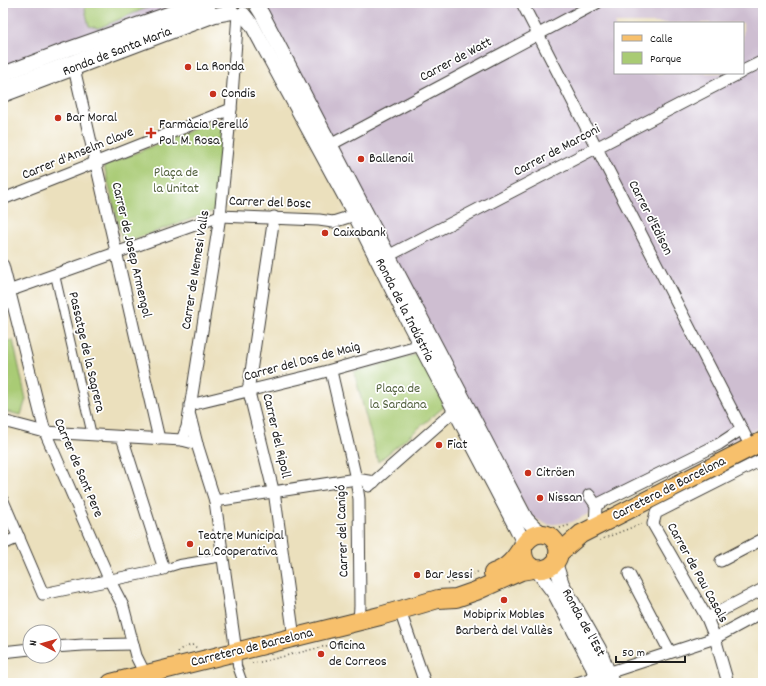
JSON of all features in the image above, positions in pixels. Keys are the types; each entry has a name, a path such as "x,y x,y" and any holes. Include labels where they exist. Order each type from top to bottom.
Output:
{"main road":[{"name":"Carretera de Barcelona","path":"545,534 583,531 619,515 705,471 759,455"},
{"name":"Carretera de Barcelona","path":"557,558 583,531"},
{"path":"545,534 551,537 558,547 557,558 549,568 543,570 535,569 521,571 476,591 456,598 438,599 457,588 502,569 512,562 531,536 545,534"},
{"path":"523,548 526,563 535,569"},
{"name":"Carretera de Barcelona","path":"111,683 146,679 236,652 359,622 438,599"}],"street":[{"name":"Carrer d'Edison","path":"522,3 742,429 759,455"},
{"name":"Carrer de Watt","path":"330,145 597,3"},
{"path":"221,8 253,10 257,4"},
{"name":"Ronda de la Indústria","path":"257,4 526,519 535,528 545,534"},
{"name":"Ronda de Santa Maria","path":"3,95 215,15 221,8"},
{"name":"Ronda de Santa Maria","path":"3,74 66,50 221,8"},
{"name":"Ronda de Santa Maria","path":"3,86 221,8"},
{"name":"Carrer de Nemesi Valls","path":"182,440 187,427 220,216 231,109 221,8"},
{"name":"Ronda de la Indústria","path":"221,8 252,25 355,215 515,525 521,537 523,548"},
{"path":"744,70 763,61"},
{"name":"Carrer de Josep Armengol","path":"74,68 160,439"},
{"name":"Carrer de Marconi","path":"388,256 738,74"},
{"name":"Carrer d'Anselm Clave","path":"3,199 231,109"},
{"name":"Carrer del Bosc","path":"6,292 220,216 319,220 333,222 355,215"},
{"name":"Carrer del Ripoll","path":"274,218 251,374 250,391 273,492 294,638"},
{"name":"Carrer de Sant Pere","path":"3,266 6,292 45,432 110,581 123,606 133,644 146,679"},
{"name":"Passatge de la Sagrera","path":"55,275 92,435"},
{"name":"Carrer del Dos de Maig","path":"189,408 422,345"},
{"name":"Carrer del Canigó","path":"331,370 360,498 359,622"},
{"name":"Carrer de Nemesi Valls","path":"189,408 197,444 215,501 236,652"},
{"path":"360,498 362,492 455,410"},
{"path":"3,421 45,432 182,440 197,444"},
{"path":"583,531 596,505 719,444 742,429"},
{"path":"122,437 164,569"},
{"name":"Carretera de Barcelona","path":"653,524 656,514 746,467 759,455"},
{"path":"684,461 705,471"},
{"path":"215,501 356,478 374,482"},
{"path":"589,495 596,505"},
{"path":"617,495 619,515"},
{"path":"3,500 44,594 110,581 180,564 222,557"},
{"name":"Carrer de Pau Casals","path":"653,524 707,618 715,638 728,683"},
{"path":"3,544 19,537"},
{"path":"721,561 763,539"},
{"name":"Ronda de l'Est","path":"557,558 562,584 599,649 604,679"},
{"name":"Ronda de l'Est","path":"535,569 555,594 591,663 604,679"},
{"path":"628,574 670,652"},
{"path":"707,618 763,589"},
{"path":"400,611 425,683"},
{"path":"576,683 604,679 670,652 715,638 763,612"},
{"path":"62,647 83,645 133,644"},
{"path":"3,652 22,650"},
{"path":"236,652 243,683"}],"path":[{"name":"Carretera de Barcelona","path":"583,531 643,523 653,524"}],"shaded area":[{"path":"3,3 218,3 3,85"},
{"path":"249,3 763,3 763,426 572,522 548,525 530,516"}],"green space":[{"path":"93,3 158,3 99,28 89,26 85,9 87,5"},
{"name":"Plaça de la Unitat","path":"216,120 225,125 214,211 123,243 104,166"},
{"path":"13,340 26,399 21,415 3,411 3,342"},
{"name":"Plaça de la Sardana","path":"418,354 445,406 378,462 354,372"}],"place":[{"name":"La Ronda","path":"188,67"},
{"name":"Condis","path":"213,94"},
{"name":"Bar Moral","path":"58,118"},
{"name":"Farmàcia Perelló Pol. M. Rosa","path":"151,133"},
{"name":"Ballenoil","path":"361,159"},
{"name":"Caixabank","path":"325,233"},
{"name":"Fiat","path":"439,445"},
{"name":"Citröen","path":"528,473"},
{"name":"Nissan","path":"540,498"},
{"name":"Teatre Municipal La Cooperativa","path":"190,544"},
{"name":"Bar Jessi","path":"417,575"},
{"name":"Mobiprix Mobles Barberà del Vallès","path":"504,600"},
{"name":"Oficina de Correos","path":"321,654"}]}
